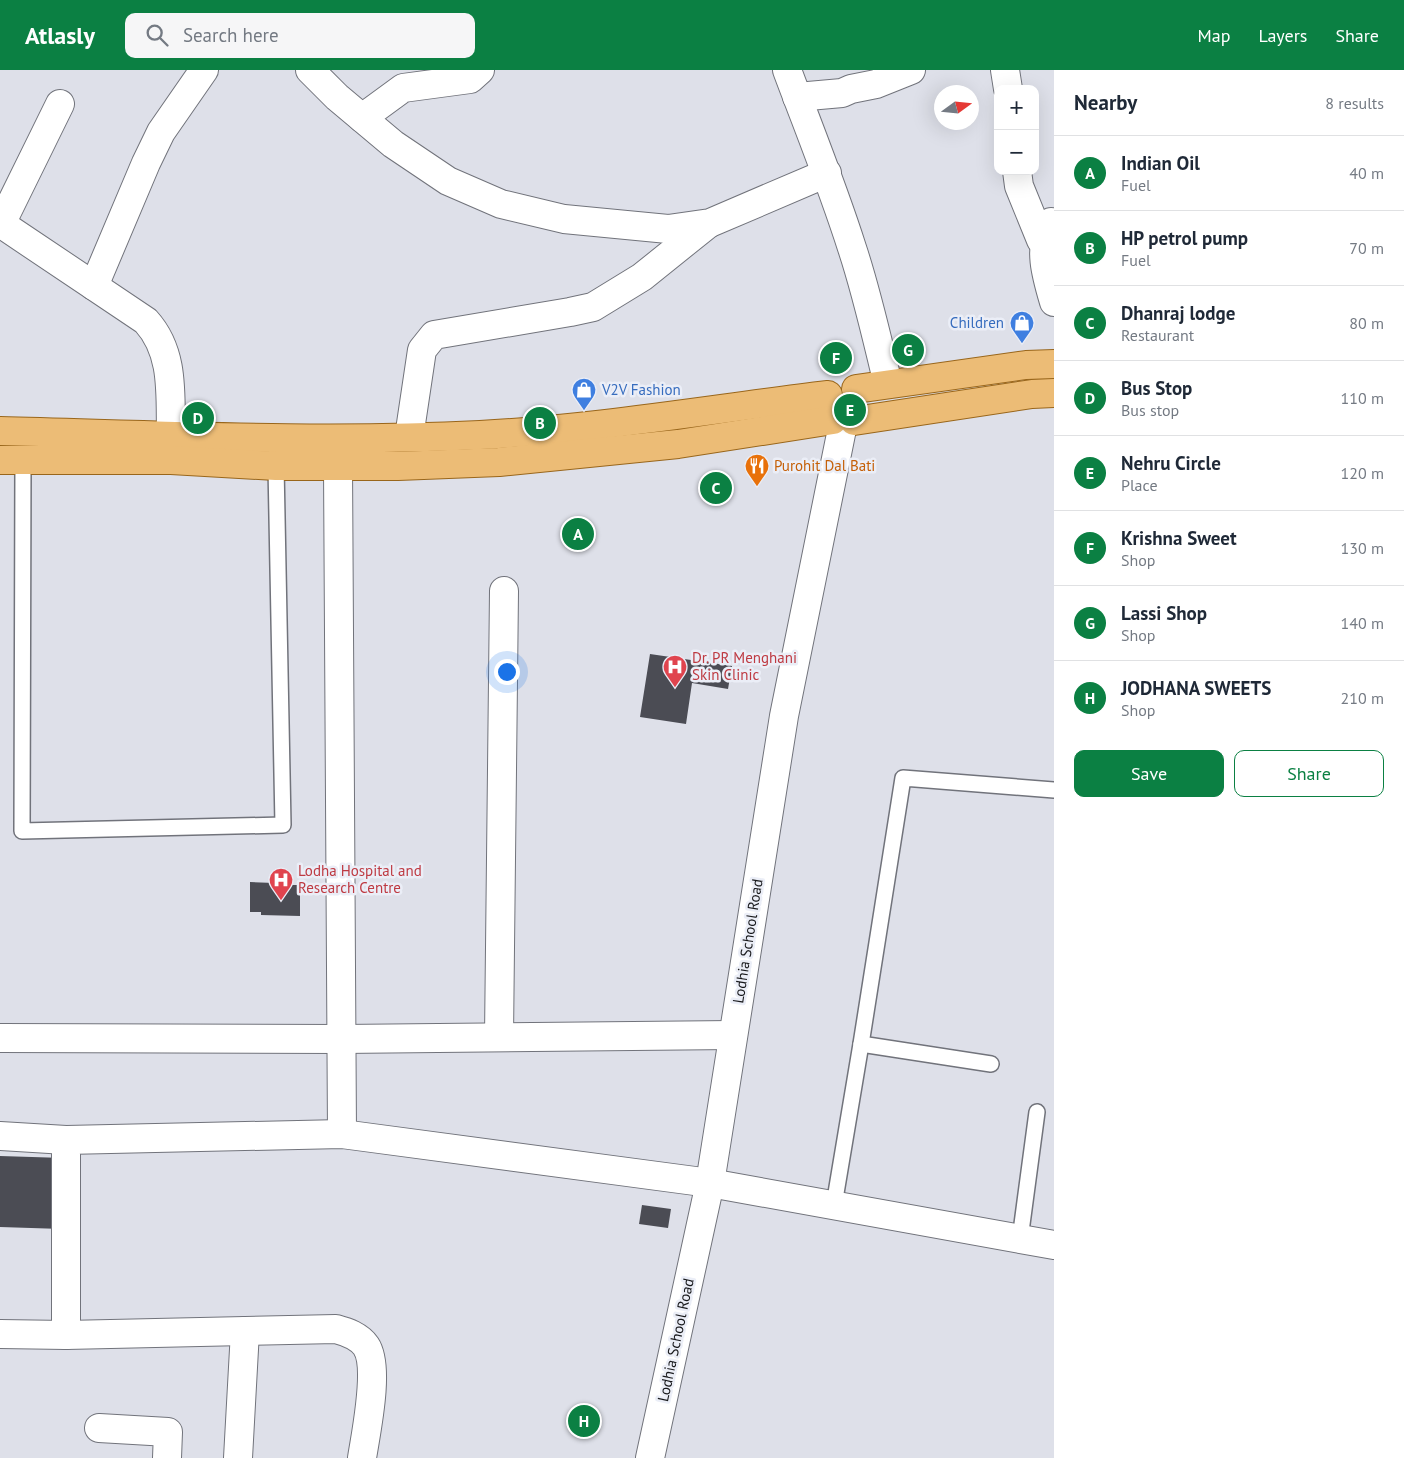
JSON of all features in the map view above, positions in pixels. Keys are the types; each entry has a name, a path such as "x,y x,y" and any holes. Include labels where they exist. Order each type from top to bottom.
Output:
{"main road":[{"path":"839,415 833,389 840,386 856,389 1026,365 1054,364"},
{"path":"11,460 171,460 276,466 398,466 499,462 678,444 839,415 1054,393"},
{"path":"0,431 350,438 410,437 480,435 611,423 839,415"}],"street":[{"path":"94,286 161,132 204,70"},
{"path":"310,70 337,97 393,144 448,181 501,204 564,219 649,228 668,229 710,223"},
{"path":"362,118 402,88 470,78 480,70"},
{"path":"786,70 826,173 852,249 870,308 888,384"},
{"path":"797,97 842,93 851,89 876,84 911,70"},
{"path":"1005,70 1007,85"},
{"path":"60,104 1,223 146,321 159,338 164,349 170,375 171,435"},
{"path":"410,437 422,350 434,335 593,307 642,277 710,223 826,173"},
{"path":"1018,175 1019,186 1041,240 1052,221"},
{"path":"1052,221 1043,246 1045,275 1054,302"},
{"name":"Lodhia School Road","path":"650,1458 710,1183 784,716 839,415"},
{"path":"338,466 342,1134"},
{"path":"499,1037 504,591"},
{"path":"0,1038 342,1039 733,1035"},
{"path":"0,1136 66,1140 342,1134 710,1183 1054,1245"},
{"path":"66,1140 66,1334"},
{"path":"0,1334 336,1330 348,1332 366,1346 371,1358 373,1375 362,1458"},
{"path":"238,1458 245,1331"},
{"path":"99,1428 168,1432 167,1458"}],"lane":[{"path":"11,460 22,831 283,825 276,466"},
{"path":"834,1205 903,778 1054,790"},
{"path":"861,1044 991,1064"},
{"path":"1020,1239 1037,1112"}],"building":[{"path":"650,654 732,666 728,689 692,683 686,724 640,717"},
{"path":"274,877 291,877 290,885 300,885 300,916 261,915 261,912 250,912 250,882 274,883"},
{"path":"0,1156 64,1158 62,1229 0,1227"},
{"path":"642,1205 671,1209 668,1228 639,1224"}],"place":[{"name":"Children","path":"1022,344"},
{"name":"Lassi Shop","path":"908,350"},
{"name":"Krishna Sweet","path":"836,358"},
{"name":"Nehru Circle","path":"850,410"},
{"name":"V2V Fashion","path":"584,411"},
{"name":"Bus Stop","path":"198,418"},
{"name":"HP petrol pump","path":"540,423"},
{"name":"Purohit Dal Bati","path":"757,487"},
{"name":"Dhanraj lodge","path":"716,488"},
{"name":"Indian Oil","path":"578,534"},
{"name":"Dr. PR Menghani Skin Clinic","path":"675,688"},
{"name":"Lodha Hospital and Research Centre","path":"281,901"},
{"name":"JODHANA SWEETS","path":"584,1421"}]}
